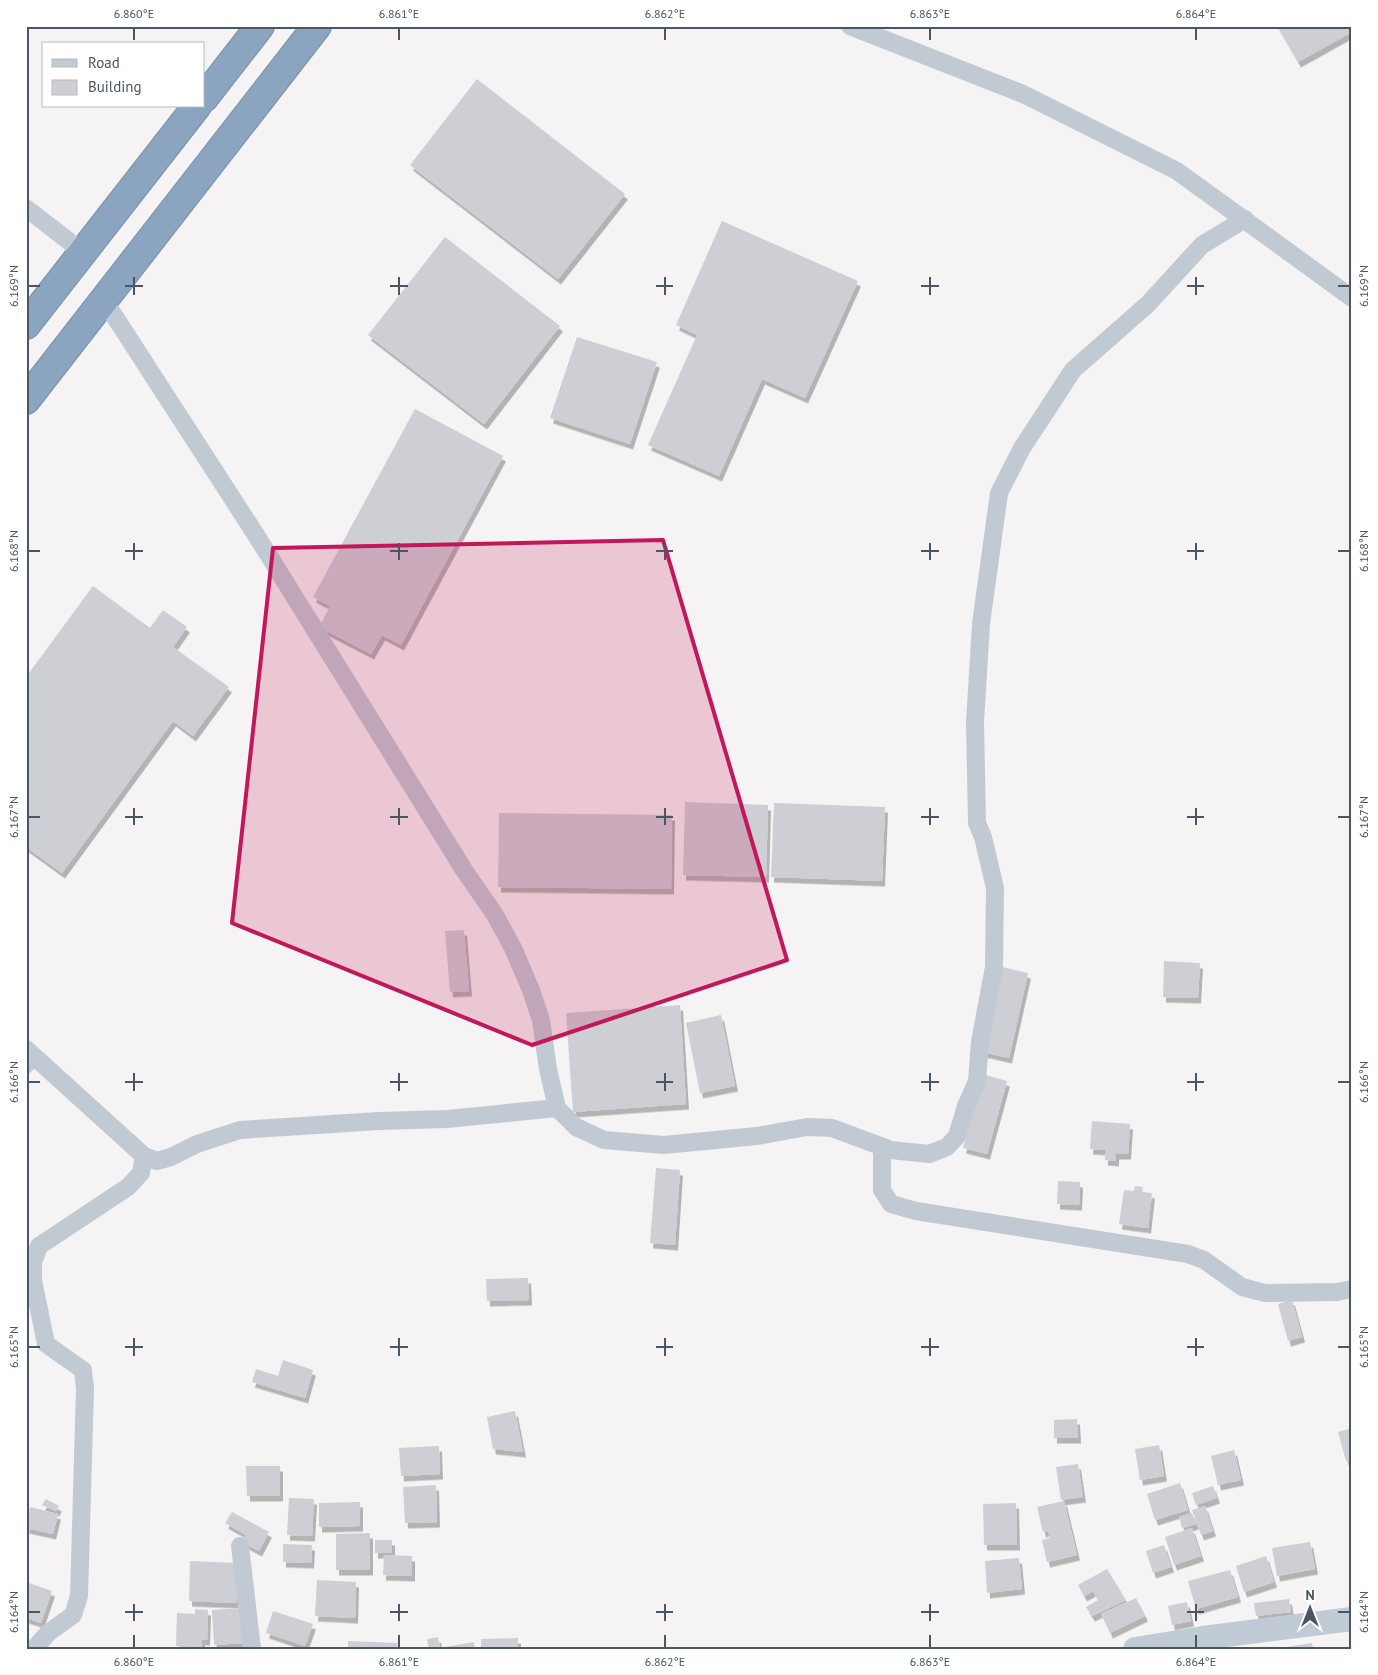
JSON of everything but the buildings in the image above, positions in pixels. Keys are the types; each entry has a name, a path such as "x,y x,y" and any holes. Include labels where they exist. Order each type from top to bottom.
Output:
{"highway":[{"path":"205,97 260,26"},
{"path":"26,400 317,26"},
{"path":"26,325 195,108"}],"street":[{"path":"850,26 1023,94 1177,171 1352,298"},
{"path":"26,208 83,252"},
{"path":"104,300 256,535 513,948 531,990 541,1020 548,1069 557,1108 576,1127 604,1140 664,1146 757,1136 808,1127 832,1128 891,1150 929,1154 947,1147 957,1136 966,1106 977,1081 980,1042 994,967 995,888 983,837 977,823 975,722 981,624 999,494 1022,448 1073,370 1148,304 1202,245 1245,219"},
{"path":"30,1059 144,1156 157,1161 171,1157 197,1144 240,1130 378,1121 447,1119 557,1108"},
{"path":"882,1147 882,1190 891,1204 916,1212 1188,1254 1204,1260 1242,1287 1265,1293 1337,1292 1352,1289"},
{"path":"34,1649 48,1633 74,1615 79,1596 86,1389 83,1370 46,1344 33,1280 33,1262 39,1246 128,1187 141,1173 144,1156"},
{"path":"240,1546 252,1649"},
{"path":"1135,1649 1203,1638 1352,1619"}],"highlighted area":[{"path":"663,540 787,960 532,1045 232,923 273,548"}]}
